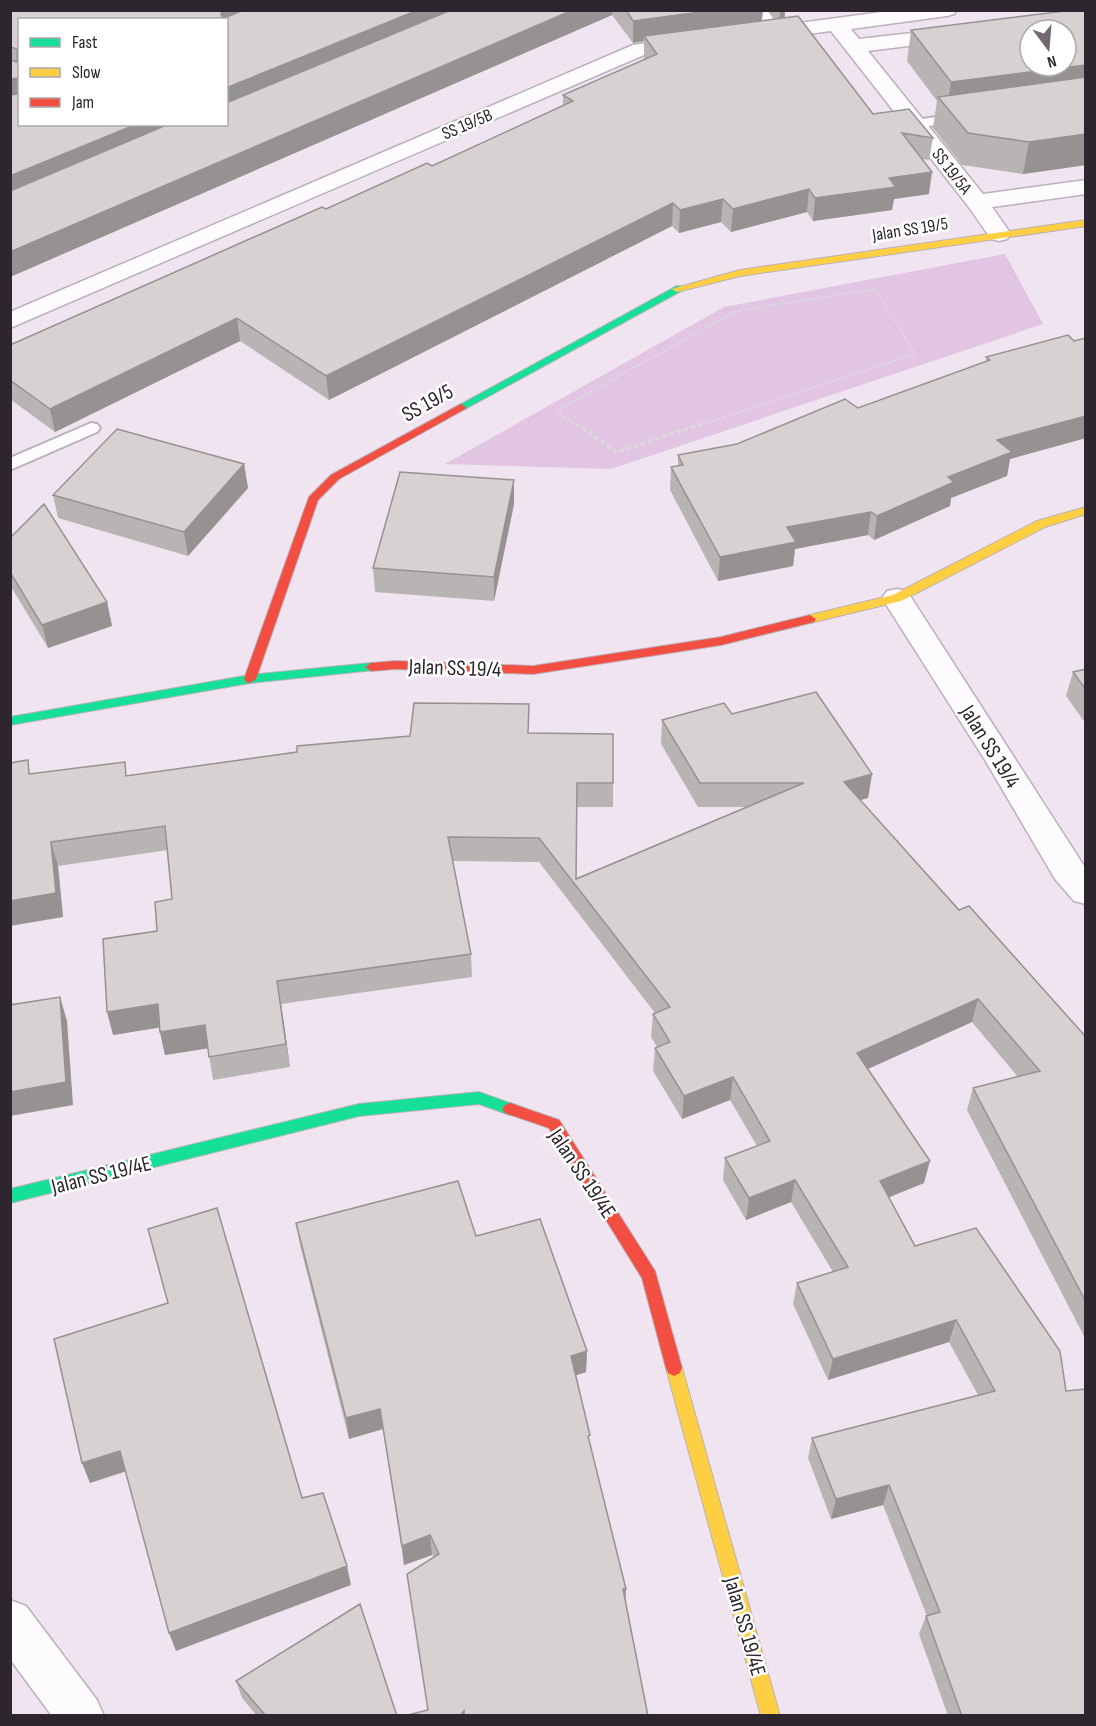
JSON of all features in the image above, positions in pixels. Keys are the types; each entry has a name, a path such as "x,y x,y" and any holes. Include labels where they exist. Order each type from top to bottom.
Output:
{"street":[{"path":"742,36 947,10"},
{"name":"SS 19/5A","path":"837,24 977,202 999,234"},
{"path":"855,46 970,32"},
{"name":"SS 19/5B","path":"10,321 640,50 708,41"},
{"path":"977,202 1086,187"},
{"name":"Jalan SS 19/5","path":"740,273 1086,223"},
{"name":"SS 19/5","path":"250,679 313,499 335,477 671,290 740,273"},
{"name":"Jalan SS 19/4","path":"10,721 250,679 396,665 533,670 721,641 897,598 1041,524 1086,510"},
{"name":"Jalan SS 19/4","path":"897,598 996,752 1067,870 1086,892"},
{"name":"Jalan SS 19/4E","path":"10,1196 359,1110 480,1098 554,1124 649,1276 771,1716"},
{"path":"10,1622 81,1716"}],"lane":[{"path":"760,10 776,32"},
{"path":"915,124 983,115"},
{"path":"10,465 92,429"}],"path":[{"path":"876,289 915,354 617,452 556,411 736,311 876,289"}],"shaded area":[{"path":"1005,254 1043,324 611,469 445,464 724,307"}],"building":[{"path":"10,10 222,10 221,15 224,18 18,18 18,126 132,126 10,176 10,128 12,128 10,127 10,95 17,94 17,78 10,79 10,60 17,62 17,49 10,47"},
{"path":"244,10 418,10 228,87 228,18 224,18"},
{"path":"451,10 573,10 10,252 10,191 164,126 228,126 228,102"},
{"path":"626,10 715,10 633,21"},
{"path":"1086,10 1086,65 1078,66 1078,18 1018,18 1018,74 951,82 911,30"},
{"path":"798,16 873,114 909,109 933,138 902,133 932,172 889,178 896,187 815,198 809,189 733,209 723,199 680,210 673,203 326,376 237,318 50,409 10,380 10,345 322,207 326,209 427,163 432,166 573,101 563,95 657,54 644,36"},
{"path":"1086,77 1086,134 1029,142 968,133 938,97"},
{"path":"1068,335 1074,341 1086,338 1086,416 997,440 1012,452 948,477 954,482 877,516 871,512 787,527 796,542 720,557 671,467 683,465 678,455 737,444 845,399 858,408 990,360 986,357"},
{"path":"117,429 244,464 184,532 53,495"},
{"path":"400,472 514,480 494,577 373,568"},
{"path":"44,504 107,602 42,625 10,572 10,538"},
{"path":"1086,669 1086,690 1073,672"},
{"path":"816,692 872,774 844,782 959,910 969,906 1086,1037 1086,1302 973,1088 1040,1071 978,999 857,1053 930,1161 880,1181 915,1246 976,1228 1060,1351 1066,1391 1086,1389 1086,1716 962,1716 926,1616 940,1612 889,1485 836,1499 812,1438 995,1391 956,1320 833,1359 797,1283 848,1267 795,1180 749,1198 725,1158 770,1141 733,1077 684,1096 655,1048 670,1042 653,1014 670,1007 539,838 448,837 471,954 277,981 286,1044 209,1057 205,1025 160,1032 158,1004 107,1012 103,939 157,931 155,902 172,899 165,826 51,842 56,893 10,901 10,763 28,760 29,774 125,762 126,776 297,752 297,746 410,736 414,703 529,704 528,733 613,734 613,783 577,783 576,879 804,783 700,783 662,720 724,703 732,714"},
{"path":"60,997 66,1082 10,1092 10,1005"},
{"path":"458,1181 476,1236 540,1219 587,1351 571,1356 590,1435 588,1436 626,1589 623,1589 648,1716 464,1716 464,1711 460,1716 404,1716 428,1710 407,1574 439,1554 430,1535 402,1546 380,1409 346,1418 296,1223"},
{"path":"217,1208 302,1498 323,1493 347,1566 169,1633 120,1451 82,1463 54,1339 168,1303 148,1229"},
{"path":"360,1604 397,1716 266,1716 236,1681"}],"traffic: fast":[{"path":"461,407 677,289"},
{"path":"10,721 250,679 371,667"},
{"path":"10,1196 359,1110 479,1098 510,1109"}],"traffic: slow":[{"path":"677,289 740,273 1086,223"},
{"path":"810,619 897,598 1041,524 1086,510"},
{"path":"674,1368 771,1716"}],"traffic: jam":[{"path":"250,679 313,499 335,477 461,407"},
{"path":"371,667 396,665 533,670 721,641 810,619"},
{"path":"510,1109 554,1124 649,1276 674,1368"}]}
